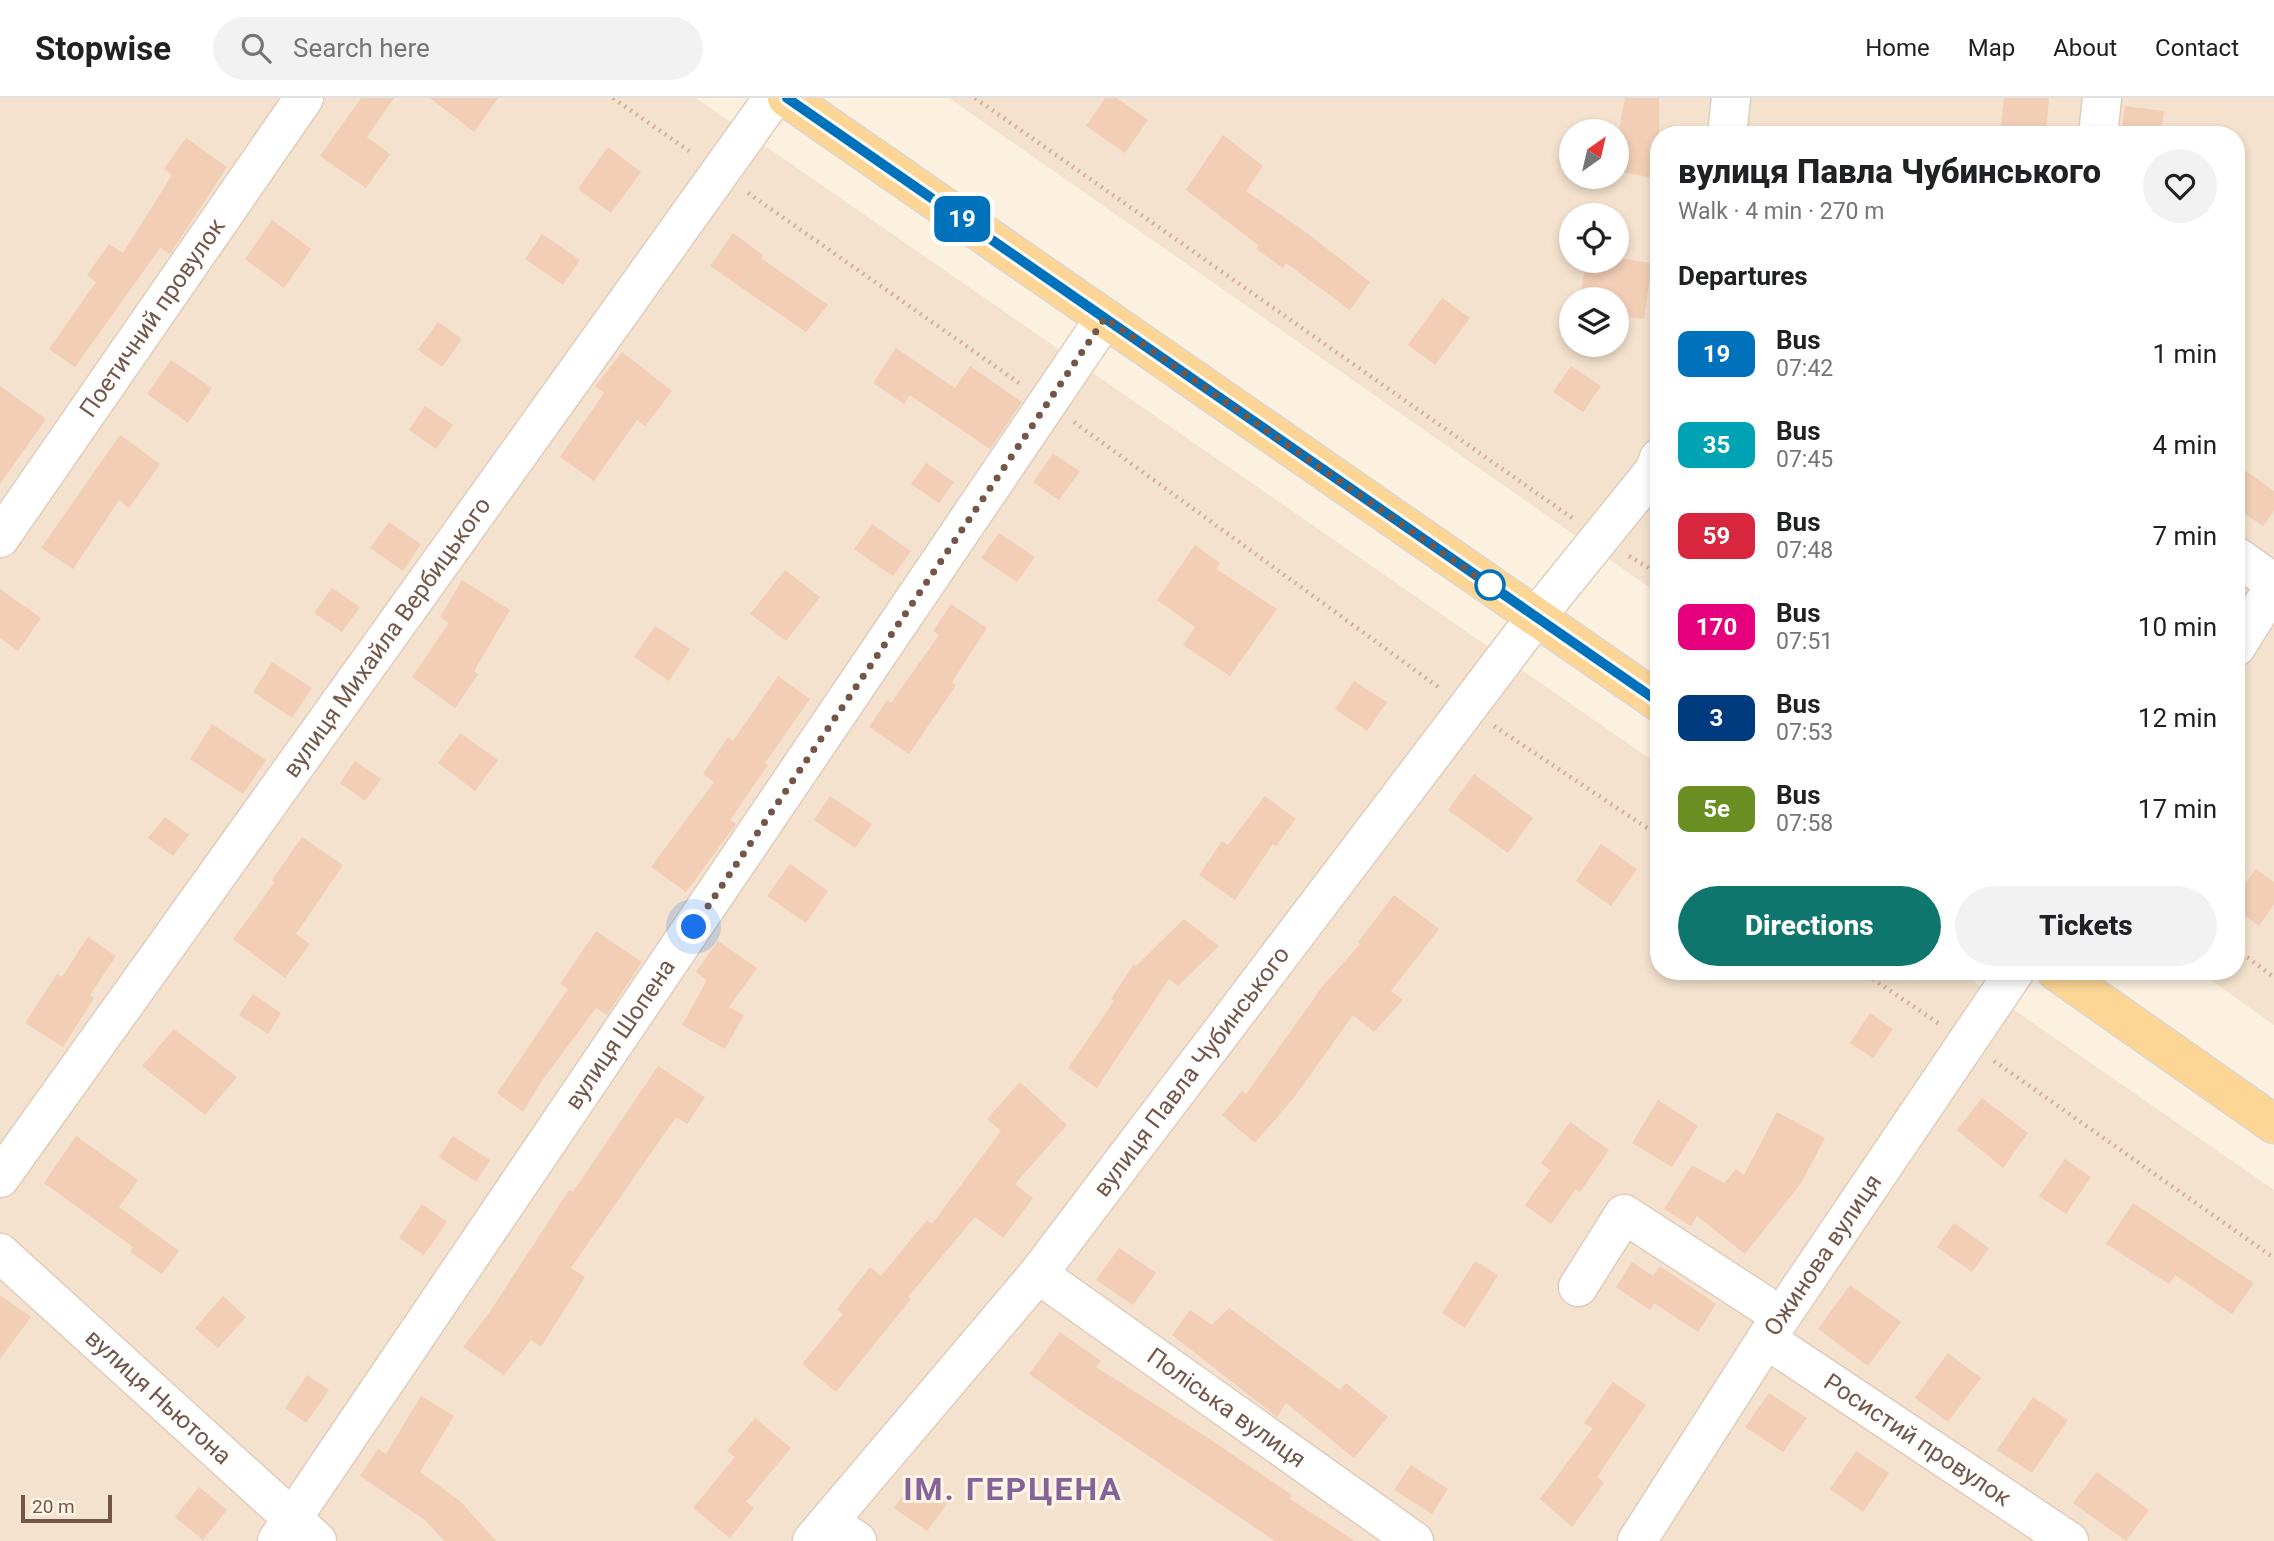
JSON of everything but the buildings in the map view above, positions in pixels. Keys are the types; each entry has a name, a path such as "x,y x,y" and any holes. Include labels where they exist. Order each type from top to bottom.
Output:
{"main road":[{"path":"787,98 1650,696"},
{"path":"2069,980 2274,1124"}],"street":[{"name":"Поетичний провулок","path":"0,538 304,98"},
{"name":"вулиця Михайла Вербицького","path":"0,1178 773,98"},
{"path":"1728,126 1731,98"},
{"path":"2099,126 2102,98"},
{"name":"вулиця Шопена","path":"296,1534 1105,318"},
{"name":"вулиця Павла Чубинського","path":"833,1535 1038,1275 1536,617 1650,476"},
{"path":"2245,563 2274,585 2245,632"},
{"name":"Ожинова вулиця","path":"1637,1541 1774,1327 2009,980"},
{"name":"Росистий провулок","path":"1578,1287 1623,1214 2069,1541"},
{"name":"вулиця Ньютона","path":"0,1253 296,1534"},
{"name":"Поліська вулиця","path":"1038,1275 1414,1541"}],"path":[{"path":"613,98 1048,403 1467,708 1650,830"},
{"path":"975,98 1600,538 1650,569"},
{"path":"2245,956 2274,977"},
{"path":"1874,980 2274,1258"}],"shaded area":[{"path":"0,98 696,98 1650,759 1650,980 1971,980 2274,1190 2274,1541 0,1541"},
{"path":"949,98 2274,98 2274,1025 2211,980 2245,980 2245,126 1650,126 1650,588"}],"bus line":[{"name":"19","path":"787,98 1650,696"}],"district":[{"name":"ІМ. ГЕРЦЕНА","path":"1013,1489"}],"route":[{"path":"694,927 1105,318 1499,592 1490,585"}]}
